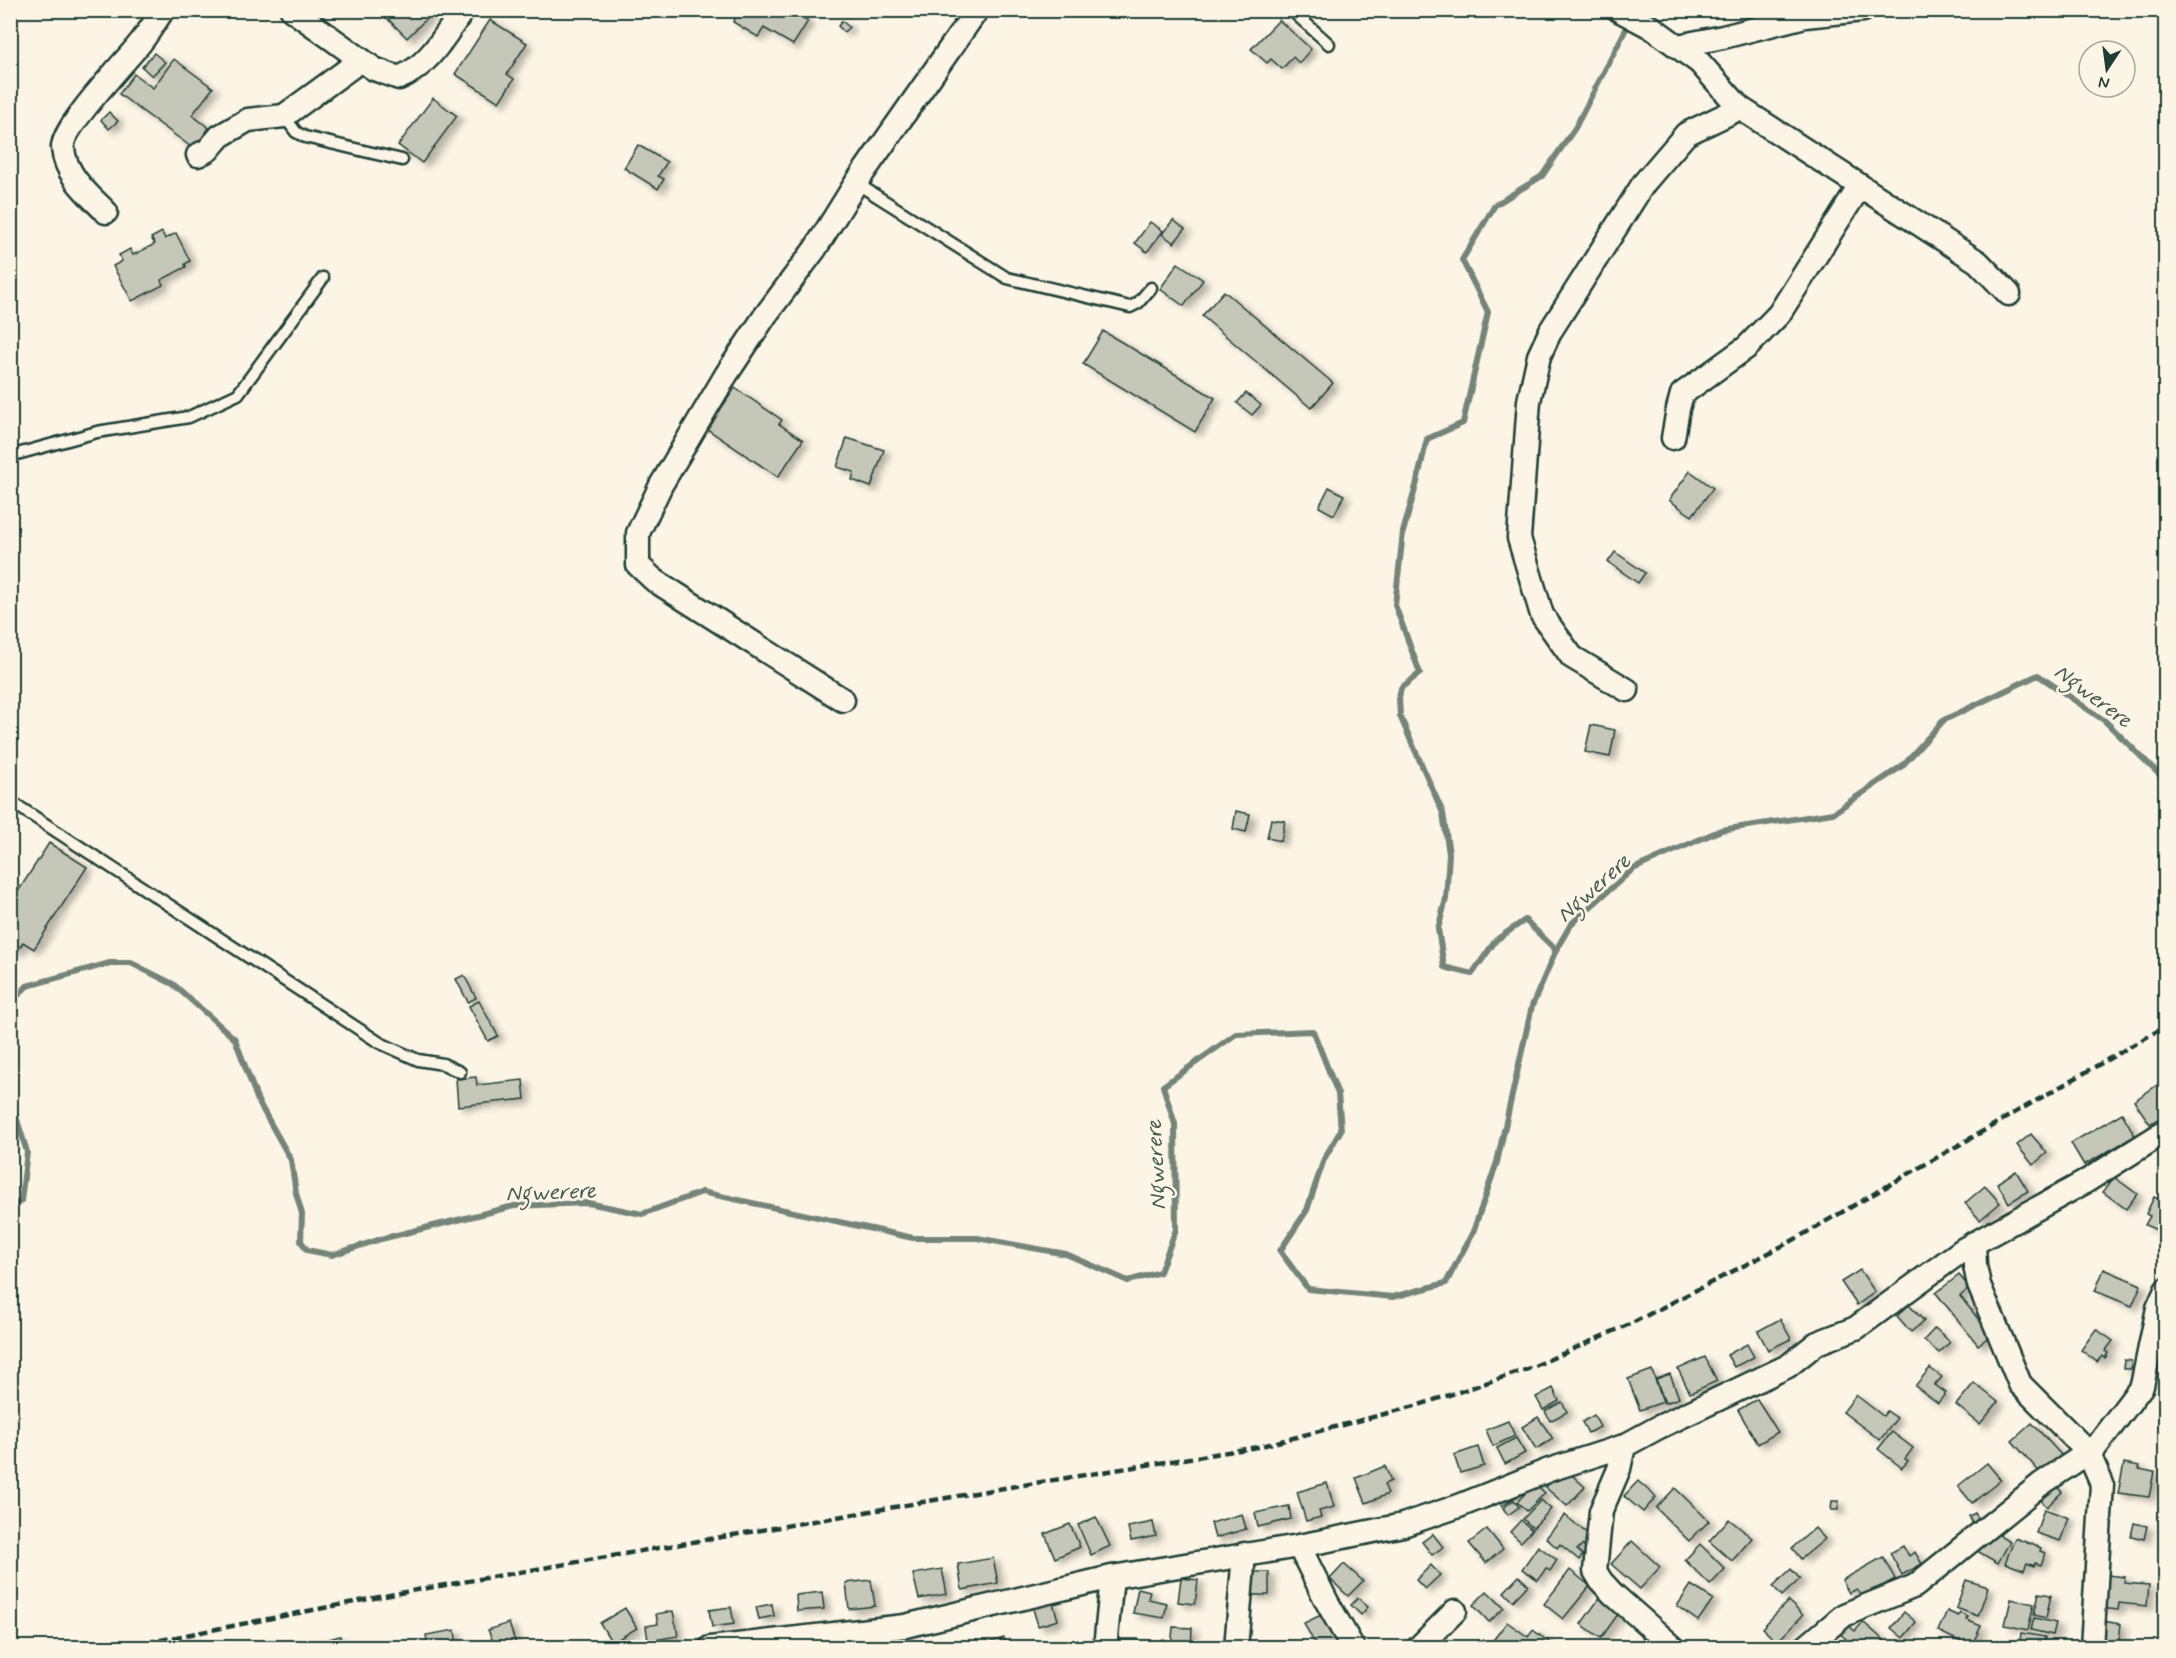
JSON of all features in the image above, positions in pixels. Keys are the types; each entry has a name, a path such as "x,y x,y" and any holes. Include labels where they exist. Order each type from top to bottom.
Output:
{"street":[{"path":"106,212 78,184 65,161 62,145 98,92 138,46 162,10"},
{"path":"292,10 374,69 399,78 407,75 427,59 464,10"},
{"path":"843,700 654,580 638,566 638,533 661,485 726,375 765,316 815,249 856,183 977,10"},
{"path":"1619,10 1651,27 1700,62 1740,108 1978,262 2010,294"},
{"path":"1678,46 1805,16 1863,10"},
{"path":"198,155 207,150 220,136 248,120 284,116 361,60"},
{"path":"1627,690 1572,657 1542,615 1519,538 1529,401 1539,356 1551,330 1644,183 1686,134 1740,108"},
{"path":"1673,438 1682,394 1747,347 1779,314 1860,186"},
{"path":"710,1647 905,1626 1112,1577 1299,1546 1403,1525 1459,1506 1550,1470 1624,1446 1788,1366 1817,1343 1856,1328 1974,1243 2085,1182 2165,1133"},
{"path":"1974,1243 1979,1285 2020,1384 2088,1452 2102,1484 2092,1647"},
{"path":"1805,1647 1844,1615 1915,1586 2041,1484 2095,1448 2142,1386 2158,1308 2166,1290"},
{"path":"1624,1446 1619,1469 1601,1511 1595,1571 1613,1594 1674,1647"},
{"path":"1299,1546 1353,1647"},
{"path":"1236,1647 1244,1554"},
{"path":"1106,1647 1112,1577"},
{"path":"1419,1647 1455,1611"}],"lane":[{"path":"1291,10 1329,44"},
{"path":"284,116 296,132 305,137 402,160"},
{"path":"856,183 1007,278 1130,307 1138,303 1151,288"},
{"path":"10,456 97,432 189,417 238,394 323,278"},
{"path":"10,801 380,1043 417,1060 443,1064 460,1072"}],"building":[{"path":"379,10 435,10 407,38"},
{"path":"739,10 791,10 808,21 793,45 764,28 758,37 733,22"},
{"path":"490,20 527,43 507,74 514,79 499,102 455,74"},
{"path":"1279,20 1311,49 1299,63 1293,57 1282,69 1271,59 1267,63 1251,49"},
{"path":"842,21 849,27 844,32 838,26"},
{"path":"154,53 165,62 152,76 142,67"},
{"path":"174,59 213,88 192,115 209,128 194,149 119,94 134,74 153,88"},
{"path":"433,98 457,116 422,163 398,145"},
{"path":"109,112 118,121 109,129 101,120"},
{"path":"638,145 667,162 658,176 664,179 658,189 624,168"},
{"path":"1173,220 1185,229 1174,243 1162,234"},
{"path":"1150,222 1163,231 1147,252 1135,243"},
{"path":"162,232 165,239 176,233 190,261 185,264 186,267 161,280 163,285 132,301 113,266 122,261 119,255 130,249 133,255 155,244 151,238"},
{"path":"1178,263 1203,280 1184,306 1160,289"},
{"path":"1224,291 1333,383 1311,408 1202,316"},
{"path":"1103,331 1215,398 1195,432 1083,364"},
{"path":"735,388 782,420 779,424 803,440 778,477 707,429"},
{"path":"1246,393 1261,405 1252,415 1237,403"},
{"path":"847,438 884,450 871,487 852,480 854,472 837,467"},
{"path":"1690,471 1713,488 1692,516 1669,500"},
{"path":"1329,487 1344,495 1334,515 1319,507"},
{"path":"1615,552 1645,573 1638,583 1608,562"},
{"path":"1591,725 1615,730 1610,757 1585,752"},
{"path":"1236,811 1250,814 1246,832 1233,829"},
{"path":"1271,819 1285,821 1281,841 1267,838"},
{"path":"49,843 87,867 34,949 23,942 17,952 10,947 10,904"},
{"path":"464,975 476,998 468,1002 456,979"},
{"path":"479,1001 498,1036 488,1041 469,1006"},
{"path":"476,1077 477,1085 523,1080 525,1099 458,1106 456,1079"},
{"path":"2166,1079 2166,1114 2150,1124 2134,1101"},
{"path":"2122,1113 2135,1136 2084,1165 2071,1143"},
{"path":"2031,1134 2047,1153 2033,1165 2017,1145"},
{"path":"2016,1171 2028,1191 2009,1203 1997,1183"},
{"path":"2114,1177 2137,1194 2126,1209 2103,1192"},
{"path":"1985,1186 2000,1203 1980,1220 1965,1203"},
{"path":"2154,1197 2166,1203 2166,1234 2145,1225 2150,1216 2146,1214"},
{"path":"2104,1269 2141,1285 2132,1306 2095,1291"},
{"path":"1860,1270 1875,1292 1857,1305 1841,1282"},
{"path":"1959,1275 1970,1288 1960,1296 1991,1335 1978,1345 1936,1293"},
{"path":"1909,1305 1924,1321 1911,1332 1897,1316"},
{"path":"1780,1319 1791,1339 1768,1350 1758,1331"},
{"path":"1935,1328 1950,1342 1939,1353 1924,1340"},
{"path":"2096,1329 2113,1341 2105,1351 2108,1353 2105,1358 2102,1356 2097,1362 2081,1350"},
{"path":"1747,1344 1754,1357 1734,1367 1727,1355"},
{"path":"1705,1357 1717,1381 1690,1393 1678,1369"},
{"path":"2124,1360 2131,1361 2131,1369 2123,1369"},
{"path":"1930,1368 1942,1377 1935,1385 1946,1393 1938,1403 1915,1386"},
{"path":"1652,1370 1663,1402 1640,1410 1628,1379"},
{"path":"1670,1374 1679,1398 1665,1403 1656,1379"},
{"path":"1974,1383 1998,1402 1980,1424 1956,1405"},
{"path":"1553,1388 1559,1401 1543,1410 1536,1397"},
{"path":"1856,1395 1883,1416 1887,1411 1897,1418 1880,1440 1843,1412"},
{"path":"1757,1399 1778,1432 1758,1444 1738,1410"},
{"path":"1562,1402 1567,1412 1550,1421 1545,1411"},
{"path":"1594,1415 1600,1427 1588,1433 1582,1422"},
{"path":"1538,1417 1553,1439 1536,1449 1522,1427"},
{"path":"1508,1421 1515,1436 1493,1446 1486,1430"},
{"path":"2032,1423 2063,1457 2043,1476 2012,1441"},
{"path":"1892,1432 1913,1448 1905,1459 1908,1461 1902,1468 1878,1449"},
{"path":"1516,1438 1525,1453 1505,1464 1497,1448"},
{"path":"1478,1447 1484,1466 1460,1473 1454,1455"},
{"path":"1987,1463 2001,1480 1972,1503 1958,1486"},
{"path":"2124,1463 2154,1472 2149,1497 2118,1493"},
{"path":"1385,1466 1391,1481 1384,1484 1388,1494 1366,1503 1356,1478"},
{"path":"1563,1467 1585,1487 1567,1506 1545,1487"},
{"path":"1638,1481 1656,1497 1643,1512 1624,1496"},
{"path":"1327,1483 1334,1507 1319,1511 1321,1517 1306,1521 1297,1492"},
{"path":"1535,1483 1545,1493 1527,1511 1517,1502"},
{"path":"2053,1483 2062,1492 2047,1507 2039,1498"},
{"path":"1516,1488 1520,1494 1502,1506 1498,1500"},
{"path":"1675,1488 1709,1521 1689,1541 1656,1508"},
{"path":"1514,1500 1519,1507 1508,1515 1503,1508"},
{"path":"1541,1500 1551,1509 1533,1528 1523,1519"},
{"path":"1832,1501 1839,1501 1838,1510 1831,1510"},
{"path":"1289,1506 1291,1519 1258,1527 1255,1513"},
{"path":"2044,1509 2069,1518 2060,1541 2036,1533"},
{"path":"1975,1513 1980,1521 1973,1524 1969,1516"},
{"path":"1242,1514 1246,1529 1215,1538 1211,1523"},
{"path":"1565,1515 1596,1541 1588,1551 1582,1545 1577,1550 1583,1555 1579,1560 1560,1544 1557,1548 1546,1538"},
{"path":"1096,1517 1110,1546 1091,1555 1078,1525"},
{"path":"1729,1519 1752,1538 1732,1561 1709,1541"},
{"path":"1521,1520 1532,1530 1521,1542 1510,1532"},
{"path":"1153,1522 1156,1536 1131,1541 1128,1527"},
{"path":"2134,1523 2147,1526 2144,1539 2131,1536"},
{"path":"1070,1524 1080,1547 1055,1558 1045,1534"},
{"path":"1815,1528 1825,1539 1801,1559 1792,1548"},
{"path":"1487,1529 1503,1549 1486,1563 1469,1543"},
{"path":"1989,1529 2010,1541 1998,1563 1977,1551"},
{"path":"1433,1534 1443,1547 1432,1555 1422,1542"},
{"path":"2015,1538 2041,1548 2040,1551 2045,1553 2041,1565 2035,1563 2034,1566 2027,1563 2024,1570 2005,1563"},
{"path":"1632,1541 1660,1567 1640,1589 1611,1564"},
{"path":"1700,1544 1725,1569 1710,1585 1685,1560"},
{"path":"1538,1546 1557,1560 1550,1571 1546,1568 1538,1580 1522,1569"},
{"path":"1903,1546 1909,1556 1915,1552 1922,1564 1902,1575 1890,1553"},
{"path":"1883,1557 1895,1579 1862,1597 1857,1589 1849,1593 1842,1580"},
{"path":"993,1558 998,1583 962,1590 958,1564"},
{"path":"1344,1564 1363,1581 1348,1596 1330,1579"},
{"path":"1431,1565 1440,1575 1425,1589 1416,1580"},
{"path":"942,1569 947,1594 919,1599 913,1574"},
{"path":"1791,1569 1800,1579 1782,1596 1773,1586"},
{"path":"1570,1570 1590,1586 1563,1619 1544,1604"},
{"path":"1251,1572 1269,1572 1269,1595 1250,1595"},
{"path":"2107,1575 2125,1577 2124,1583 2149,1585 2147,1606 2119,1603 2118,1610 2101,1608"},
{"path":"1519,1576 1528,1585 1513,1601 1504,1592"},
{"path":"1181,1578 1198,1580 1195,1604 1178,1602"},
{"path":"871,1580 875,1606 849,1609 846,1583"},
{"path":"1966,1580 1988,1587 1978,1616 1956,1608"},
{"path":"1691,1585 1713,1599 1698,1621 1677,1606"},
{"path":"1138,1588 1150,1591 1148,1599 1167,1603 1164,1618 1133,1613"},
{"path":"1487,1591 1504,1608 1489,1622 1473,1605"},
{"path":"822,1592 824,1609 797,1611 796,1595"},
{"path":"2039,1593 2051,1595 2046,1618 2034,1615"},
{"path":"1601,1596 1621,1610 1601,1638 1581,1624"},
{"path":"1358,1598 1368,1607 1361,1615 1351,1605"},
{"path":"1052,1599 1058,1620 1038,1626 1032,1605"},
{"path":"2011,1599 2034,1604 2028,1630 2005,1625"},
{"path":"1788,1601 1803,1615 1777,1642 1762,1628"},
{"path":"772,1604 774,1616 759,1619 756,1607"},
{"path":"731,1607 734,1624 712,1627 709,1610"},
{"path":"625,1608 637,1628 612,1643 600,1623"},
{"path":"673,1611 678,1636 648,1641 646,1626 658,1624 656,1614"},
{"path":"1947,1611 1958,1616 1960,1613 1968,1617 1966,1620 1981,1626 1971,1647 1938,1631"},
{"path":"1904,1612 1916,1622 1903,1638 1891,1628"},
{"path":"1323,1614 1340,1645 1335,1648 1317,1648 1304,1623"},
{"path":"2034,1618 2056,1623 2053,1635 2031,1630"},
{"path":"2102,1621 2121,1624 2118,1648 2099,1645"},
{"path":"1507,1622 1528,1637 1533,1630 1550,1643 1546,1648 1497,1648 1491,1643"},
{"path":"1863,1622 1888,1644 1884,1648 1839,1648 1846,1639 1837,1631 1845,1623 1855,1631"},
{"path":"509,1623 517,1648 496,1648 488,1630"},
{"path":"1173,1627 1192,1628 1191,1648 1171,1648"},
{"path":"455,1630 457,1648 428,1648 426,1635"},
{"path":"2021,1633 2045,1637 2043,1648 2019,1648"},
{"path":"340,1636 344,1648 317,1648 315,1643"},
{"path":"1004,1638 1006,1648 985,1648 984,1644"},
{"path":"1643,1638 1654,1648 1635,1648"},
{"path":"1113,1639 1138,1639 1138,1648 1113,1648"}],"waterway":[{"path":"1556,950 1525,920 1496,940 1472,974 1444,967 1438,929 1446,899 1449,854 1443,813 1400,716 1401,688 1420,673 1395,605 1403,532 1427,439 1463,423 1488,312 1462,260 1495,205 1542,176 1575,128 1627,27"},
{"name":"Ngwerere","path":"10,1004 27,986 110,963 131,963 173,984 235,1039 258,1101 291,1160 302,1214 301,1241 307,1250 332,1255 381,1239 514,1206 588,1203 642,1214 702,1192 913,1238 977,1238 1066,1254 1128,1281 1160,1272 1176,1229 1175,1124 1163,1086 1236,1034 1313,1031 1338,1094 1341,1130 1324,1159 1307,1210 1280,1251 1308,1289 1393,1297 1446,1283 1473,1232 1497,1162 1532,1006 1556,950 1571,924 1633,869 1721,830 1833,813 1902,766 1944,720 2038,675 2105,721 2166,781"},
{"name":"Ngwerere","path":"10,1097 27,1152 21,1201 10,1207"}],"railway":[{"path":"120,1648 405,1592 998,1489 1258,1447 1419,1405 1528,1369 1632,1323 1790,1242 2166,1026"}]}
